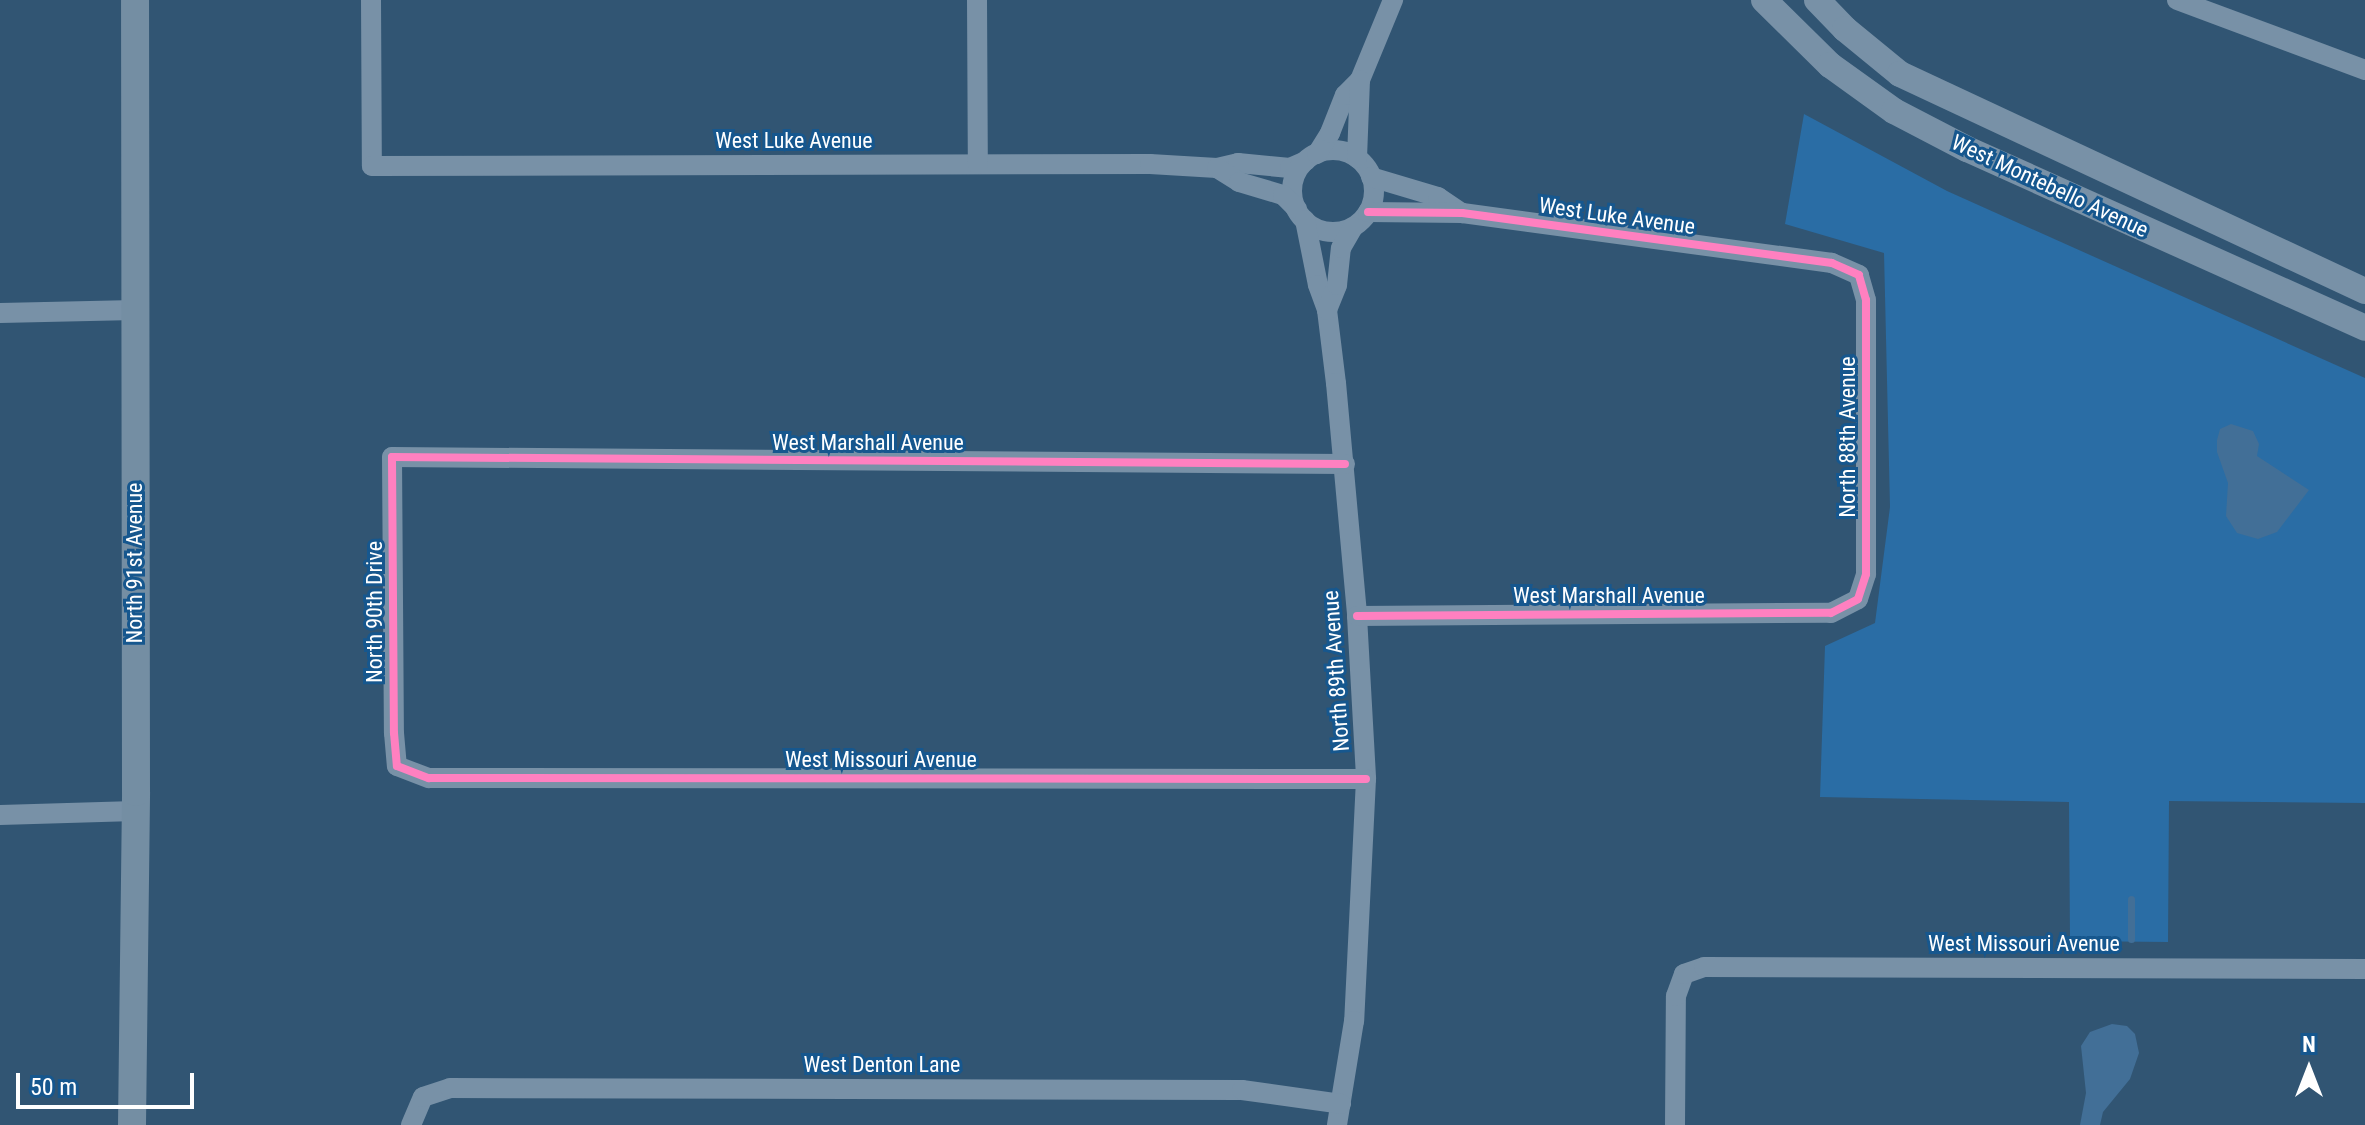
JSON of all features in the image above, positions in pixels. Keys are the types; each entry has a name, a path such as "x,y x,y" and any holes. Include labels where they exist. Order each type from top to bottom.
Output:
{"main road":[{"name":"North 91st Avenue","path":"132,1125 135,0"}],"street":[{"name":"West Luke Avenue","path":"371,0 372,166 1150,164 1217,168 1238,163 1290,168 1311,157"},
{"path":"977,0 978,164"},
{"path":"1357,158 1360,80 1393,0"},
{"name":"West Montebello Avenue","path":"1764,0 1830,65 1894,111 1967,149 2365,328"},
{"name":"West Montebello Avenue","path":"1817,0 1845,29 1900,74 2365,291"},
{"path":"2177,0 2365,70"},
{"path":"1311,157 1331,150 1357,158 1371,177 1374,189 1368,212 1353,227 1328,231 1301,215 1293,184 1311,157 1330,133 1345,95 1360,80"},
{"name":"West Luke Avenue","path":"1217,168 1239,182 1283,195 1301,215"},
{"name":"West Luke Avenue","path":"1371,177 1438,197 1462,213"},
{"name":"West Luke Avenue","path":"1368,212 1462,213 1832,263 1859,275"},
{"name":"North 89th Avenue","path":"1301,215 1327,310 1345,464 1366,779 1365,859 1354,1021 1337,1125"},
{"name":"North 89th Avenue","path":"1327,310 1337,285 1341,248 1353,227"},
{"name":"North 88th Avenue","path":"1858,599 1866,574 1866,300 1859,275"},
{"path":"0,313 135,310"},
{"name":"West Marshall Avenue","path":"392,457 1345,464"},
{"name":"North 90th Drive","path":"392,457 394,733 397,766"},
{"name":"West Marshall Avenue","path":"1357,616 1831,613 1858,599"},
{"name":"West Missouri Avenue","path":"397,766 429,778 1366,779"},
{"path":"0,815 135,811"},
{"name":"West Missouri Avenue","path":"1675,1125 1676,996 1684,974 1704,967 2365,969"},
{"name":"West Denton Lane","path":"411,1125 423,1097 450,1088 1226,1090 1341,1104"}],"shaded area":[{"path":"1804,114 1947,191 2365,378 2365,803 2169,801 2168,942 2070,941 2069,802 1820,797 1825,646 1875,623 1890,507 1884,253 1785,224"},
{"path":"2231,424 2253,431 2259,444 2257,456 2309,490 2277,532 2258,539 2237,533 2226,516 2228,483 2217,452 2217,440 2220,429"},
{"path":"2112,1024 2127,1026 2135,1034 2139,1053 2130,1079 2103,1112 2100,1125 2080,1125 2086,1093 2081,1046 2090,1032"}],"waterway":[{"path":"2131,899 2131,939"}],"cycle path":[{"path":"1357,616 1831,613 1858,599 1866,574 1866,300 1859,275 1832,263 1462,213 1368,212"},
{"path":"1345,464 392,457 394,733 397,766 429,778 1366,779"}]}
